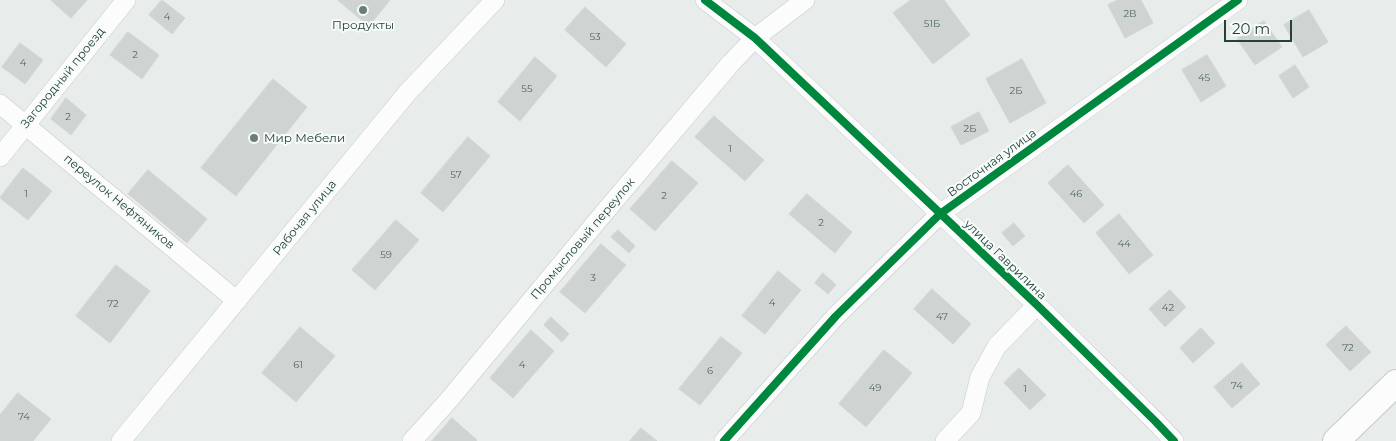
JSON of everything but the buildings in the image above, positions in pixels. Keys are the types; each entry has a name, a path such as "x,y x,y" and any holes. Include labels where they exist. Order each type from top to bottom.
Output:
{"street":[{"name":"Загородный проезд","path":"0,157 126,0"},
{"name":"Рабочая улица","path":"121,441 408,92 495,0"},
{"name":"улица Гаврилина","path":"705,0 755,38 1036,305 1174,441"},
{"path":"755,38 805,0"},
{"name":"Восточная улица","path":"724,441 836,316 940,214 1238,0"},
{"name":"Промысловый переулок","path":"412,441 448,401 725,70 755,38"},
{"name":"переулок Нефтяников","path":"0,104 237,301"},
{"path":"945,441 971,413 980,377 996,346 1036,305"},
{"path":"1336,441 1396,383"}],"cycle path":[{"path":"705,0 755,38 1037,305 1174,441"},
{"path":"724,441 836,316 940,214 1238,0"}],"place":[{"name":"Продукты","path":"363,10"},
{"name":"Мир Мебели","path":"254,138"}]}
